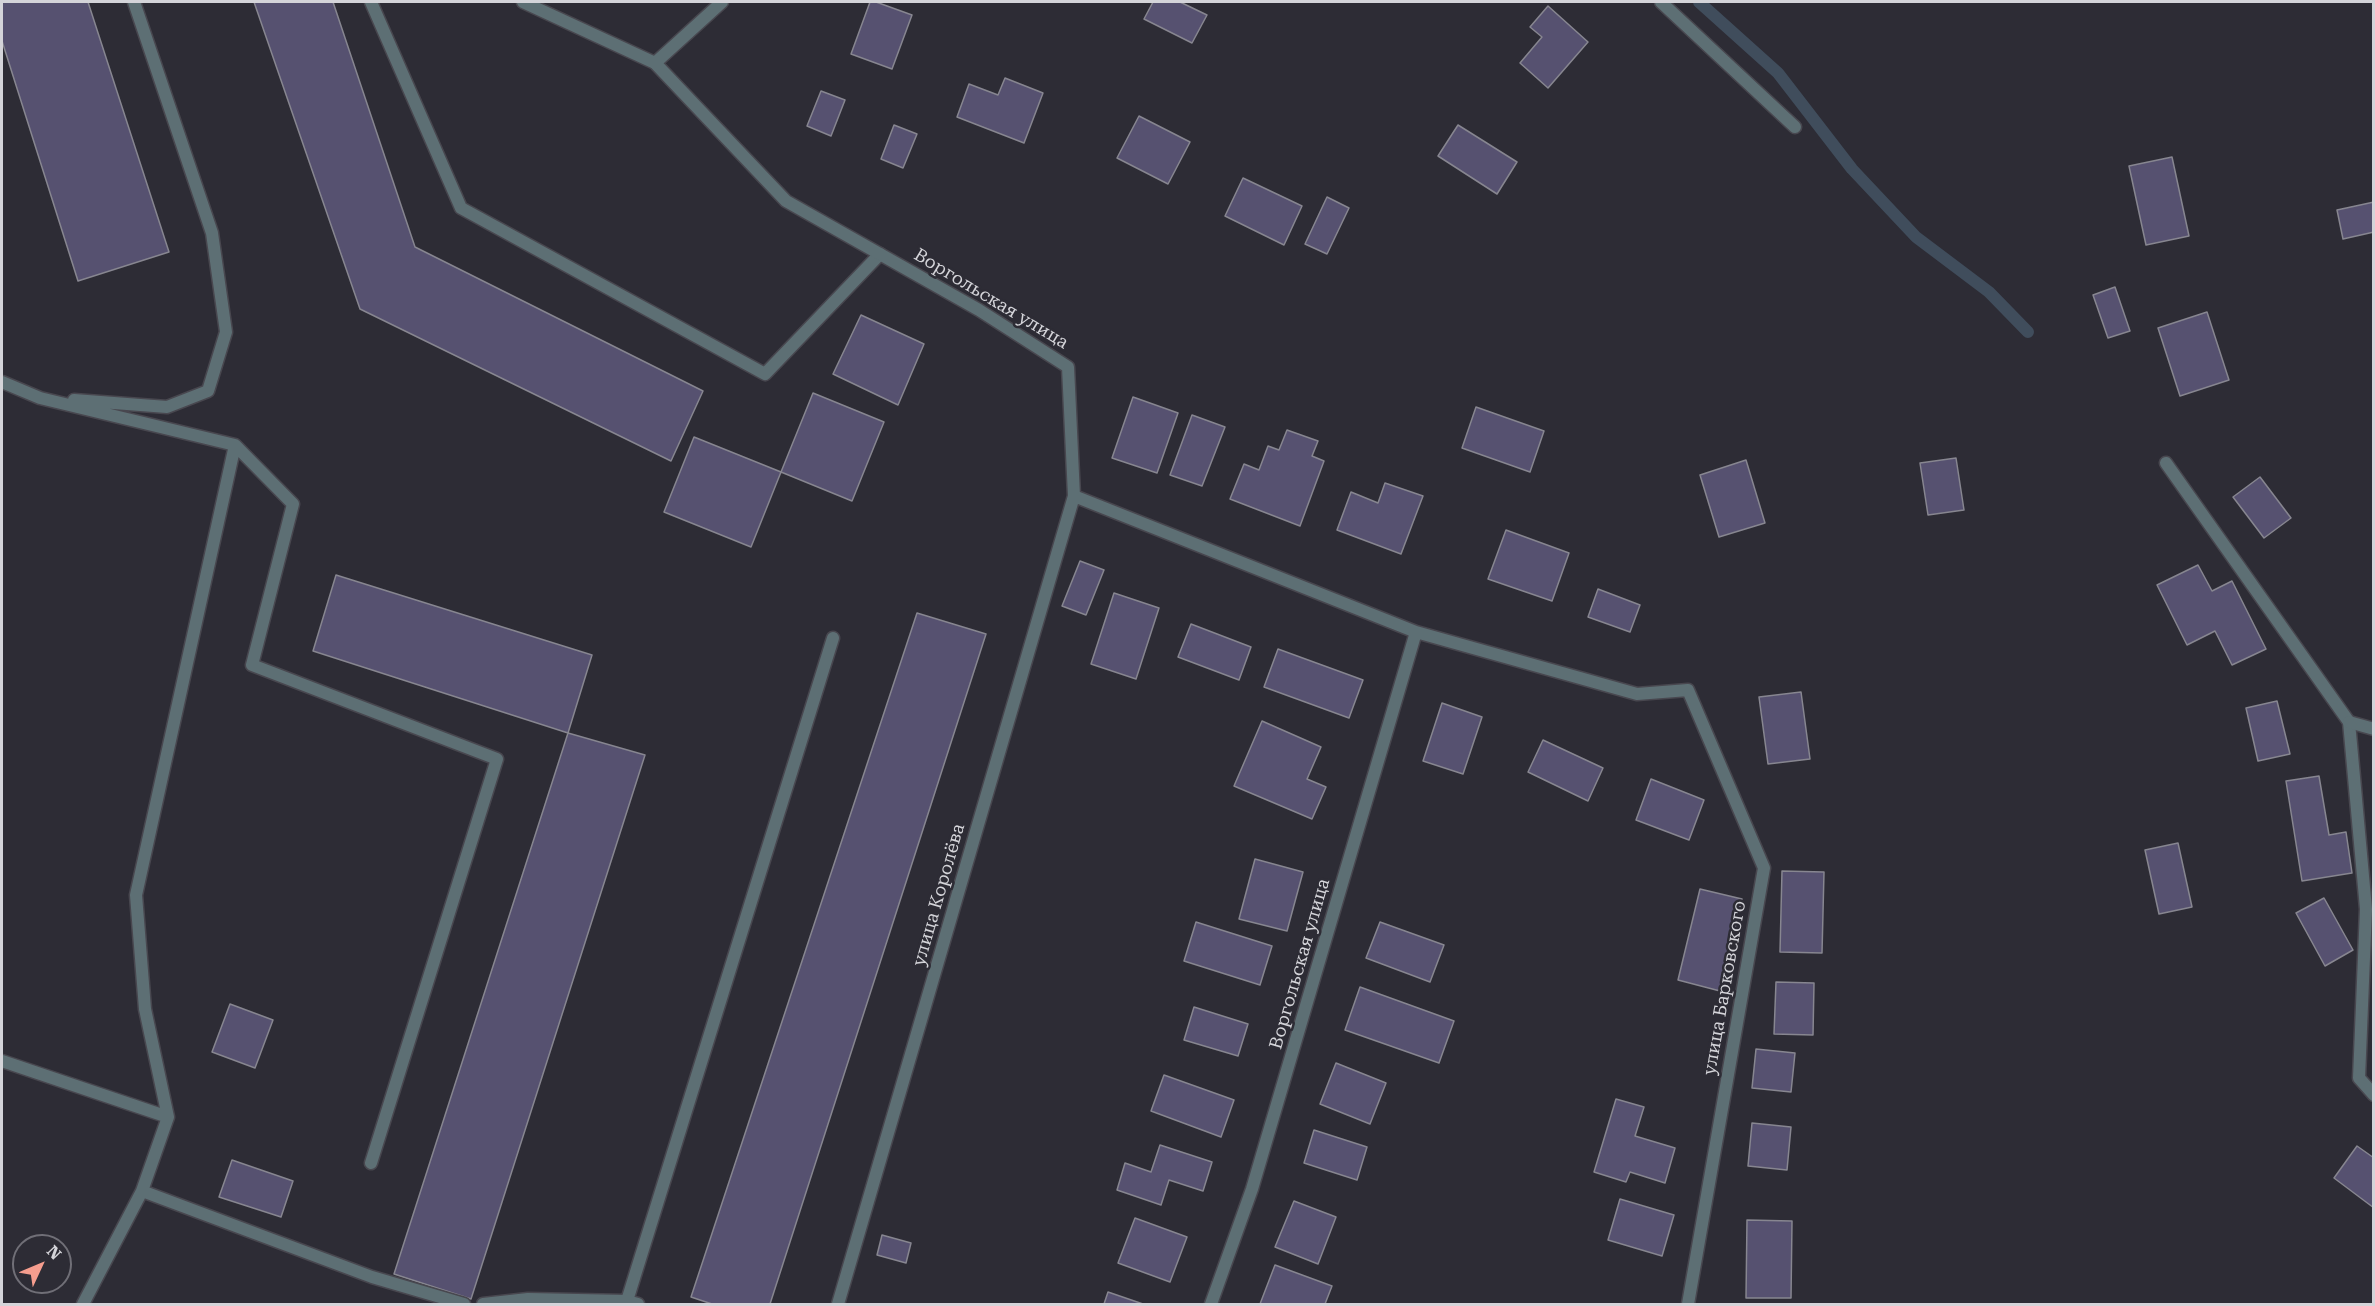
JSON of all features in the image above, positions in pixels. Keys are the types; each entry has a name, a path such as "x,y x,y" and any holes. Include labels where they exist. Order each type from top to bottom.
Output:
{"street":[{"path":"40,398 167,407 208,391 226,332 212,233 134,2"},
{"path":"371,2 461,207 765,374 880,254"},
{"name":"Воргольская улица","path":"523,2 655,63 786,201 979,310 1068,368 1074,496"},
{"path":"655,63 723,2"},
{"path":"1661,2 1795,126"},
{"path":"2,382 40,398 235,445 293,504 252,665 497,759 371,1163"},
{"path":"83,1305 141,1191 168,1116 145,1009 136,895 235,445"},
{"path":"2166,463 2349,723 2366,909 2359,1078 2373,1095"},
{"path":"1074,496 1416,632"},
{"name":"улица Королёва","path":"838,1305 1074,496"},
{"name":"Воргольская улица","path":"1211,1305 1252,1189 1416,632"},
{"name":"улица Барковского","path":"1416,632 1637,694 1688,690 1764,868 1688,1305"},
{"path":"483,1305 528,1299 630,1304 833,638"},
{"path":"2349,723 2373,729"},
{"path":"2,1061 168,1116"},
{"path":"141,1191 372,1277 464,1305"}],"building":[{"path":"2,2 88,2 169,252 78,281 2,41"},
{"path":"254,2 333,2 415,247 703,391 671,461 360,309"},
{"path":"870,2 912,15 892,69 851,54"},
{"path":"1153,2 1180,2 1207,15 1192,43 1144,19"},
{"path":"1548,6 1588,42 1548,88 1520,63 1542,37 1530,27"},
{"path":"1005,78 1043,93 1024,143 957,117 969,84 998,95"},
{"path":"821,91 845,100 831,136 807,126"},
{"path":"1139,116 1190,142 1168,184 1117,158"},
{"path":"894,125 917,134 903,168 881,159"},
{"path":"1458,125 1517,162 1497,194 1438,156"},
{"path":"2172,157 2189,236 2146,245 2129,166"},
{"path":"1243,178 1302,206 1284,245 1225,216"},
{"path":"1327,197 1349,208 1327,254 1305,244"},
{"path":"2374,202 2374,232 2343,239 2337,210"},
{"path":"2115,287 2130,331 2108,338 2093,295"},
{"path":"2207,312 2229,380 2180,396 2158,328"},
{"path":"861,315 924,344 898,405 833,374"},
{"path":"813,393 884,422 852,501 781,472"},
{"path":"1133,397 1178,413 1157,473 1112,458"},
{"path":"1476,407 1544,431 1530,472 1462,448"},
{"path":"1192,415 1225,427 1202,486 1170,475"},
{"path":"1287,430 1318,441 1312,456 1324,461 1300,526 1230,499 1244,464 1259,470 1268,446 1279,450"},
{"path":"694,437 781,472 751,547 664,512"},
{"path":"1956,458 1964,510 1928,515 1920,463"},
{"path":"1746,460 1765,523 1719,537 1700,475"},
{"path":"2260,477 2291,518 2264,538 2233,497"},
{"path":"1385,483 1423,496 1401,554 1337,530 1351,492 1378,503"},
{"path":"1506,530 1569,553 1552,601 1488,579"},
{"path":"1080,561 1104,570 1086,615 1062,606"},
{"path":"2198,565 2212,591 2232,581 2266,649 2232,665 2215,631 2187,645 2157,585"},
{"path":"336,575 592,655 568,733 313,651"},
{"path":"1598,589 1640,605 1630,632 1588,617"},
{"path":"1114,593 1159,608 1136,679 1091,664"},
{"path":"917,613 986,634 770,1304 712,1304 691,1297"},
{"path":"1191,624 1251,647 1239,680 1178,657"},
{"path":"1278,649 1363,680 1349,718 1264,687"},
{"path":"1801,692 1810,759 1768,764 1759,697"},
{"path":"2277,701 2290,754 2258,761 2246,708"},
{"path":"1442,703 1482,717 1463,774 1423,761"},
{"path":"1262,721 1321,747 1307,779 1326,787 1312,819 1234,786"},
{"path":"568,733 645,755 471,1299 394,1274"},
{"path":"1543,740 1603,768 1588,801 1528,772"},
{"path":"2319,776 2329,835 2346,832 2352,873 2302,881 2286,781"},
{"path":"1651,779 1704,800 1689,840 1636,820"},
{"path":"2178,843 2192,907 2159,914 2145,850"},
{"path":"1255,859 1303,872 1287,931 1239,919"},
{"path":"1782,871 1824,872 1822,953 1780,952"},
{"path":"1700,889 1742,899 1720,991 1678,980"},
{"path":"2324,898 2353,950 2325,966 2296,913"},
{"path":"1196,922 1272,946 1260,985 1184,961"},
{"path":"1380,922 1444,945 1430,982 1366,958"},
{"path":"1776,982 1814,983 1813,1035 1774,1034"},
{"path":"1360,987 1454,1021 1439,1063 1345,1030"},
{"path":"230,1004 273,1020 255,1068 212,1052"},
{"path":"1194,1007 1248,1024 1238,1056 1184,1040"},
{"path":"1756,1049 1795,1053 1791,1092 1752,1088"},
{"path":"1336,1063 1386,1083 1370,1124 1320,1104"},
{"path":"1164,1075 1234,1100 1221,1137 1151,1111"},
{"path":"1616,1099 1644,1107 1635,1136 1675,1148 1665,1183 1630,1172 1626,1182 1594,1172"},
{"path":"1752,1123 1791,1127 1787,1170 1748,1166"},
{"path":"1314,1130 1367,1147 1357,1180 1304,1163"},
{"path":"1160,1145 1212,1162 1203,1191 1169,1180 1161,1205 1117,1190 1125,1163 1151,1172"},
{"path":"2357,1146 2374,1158 2374,1208 2334,1178"},
{"path":"232,1160 293,1181 281,1217 219,1197"},
{"path":"1620,1199 1674,1215 1662,1256 1608,1240"},
{"path":"1294,1201 1336,1217 1318,1264 1275,1247"},
{"path":"1135,1218 1187,1237 1170,1282 1118,1263"},
{"path":"1747,1220 1792,1221 1791,1298 1746,1298"},
{"path":"882,1235 911,1243 906,1263 877,1255"},
{"path":"1275,1265 1332,1286 1325,1304 1260,1304"},
{"path":"1108,1292 1143,1304 1104,1304"}],"waterway":[{"path":"1699,2 1778,73 1852,169 1916,237 1989,292 2028,332"}]}
